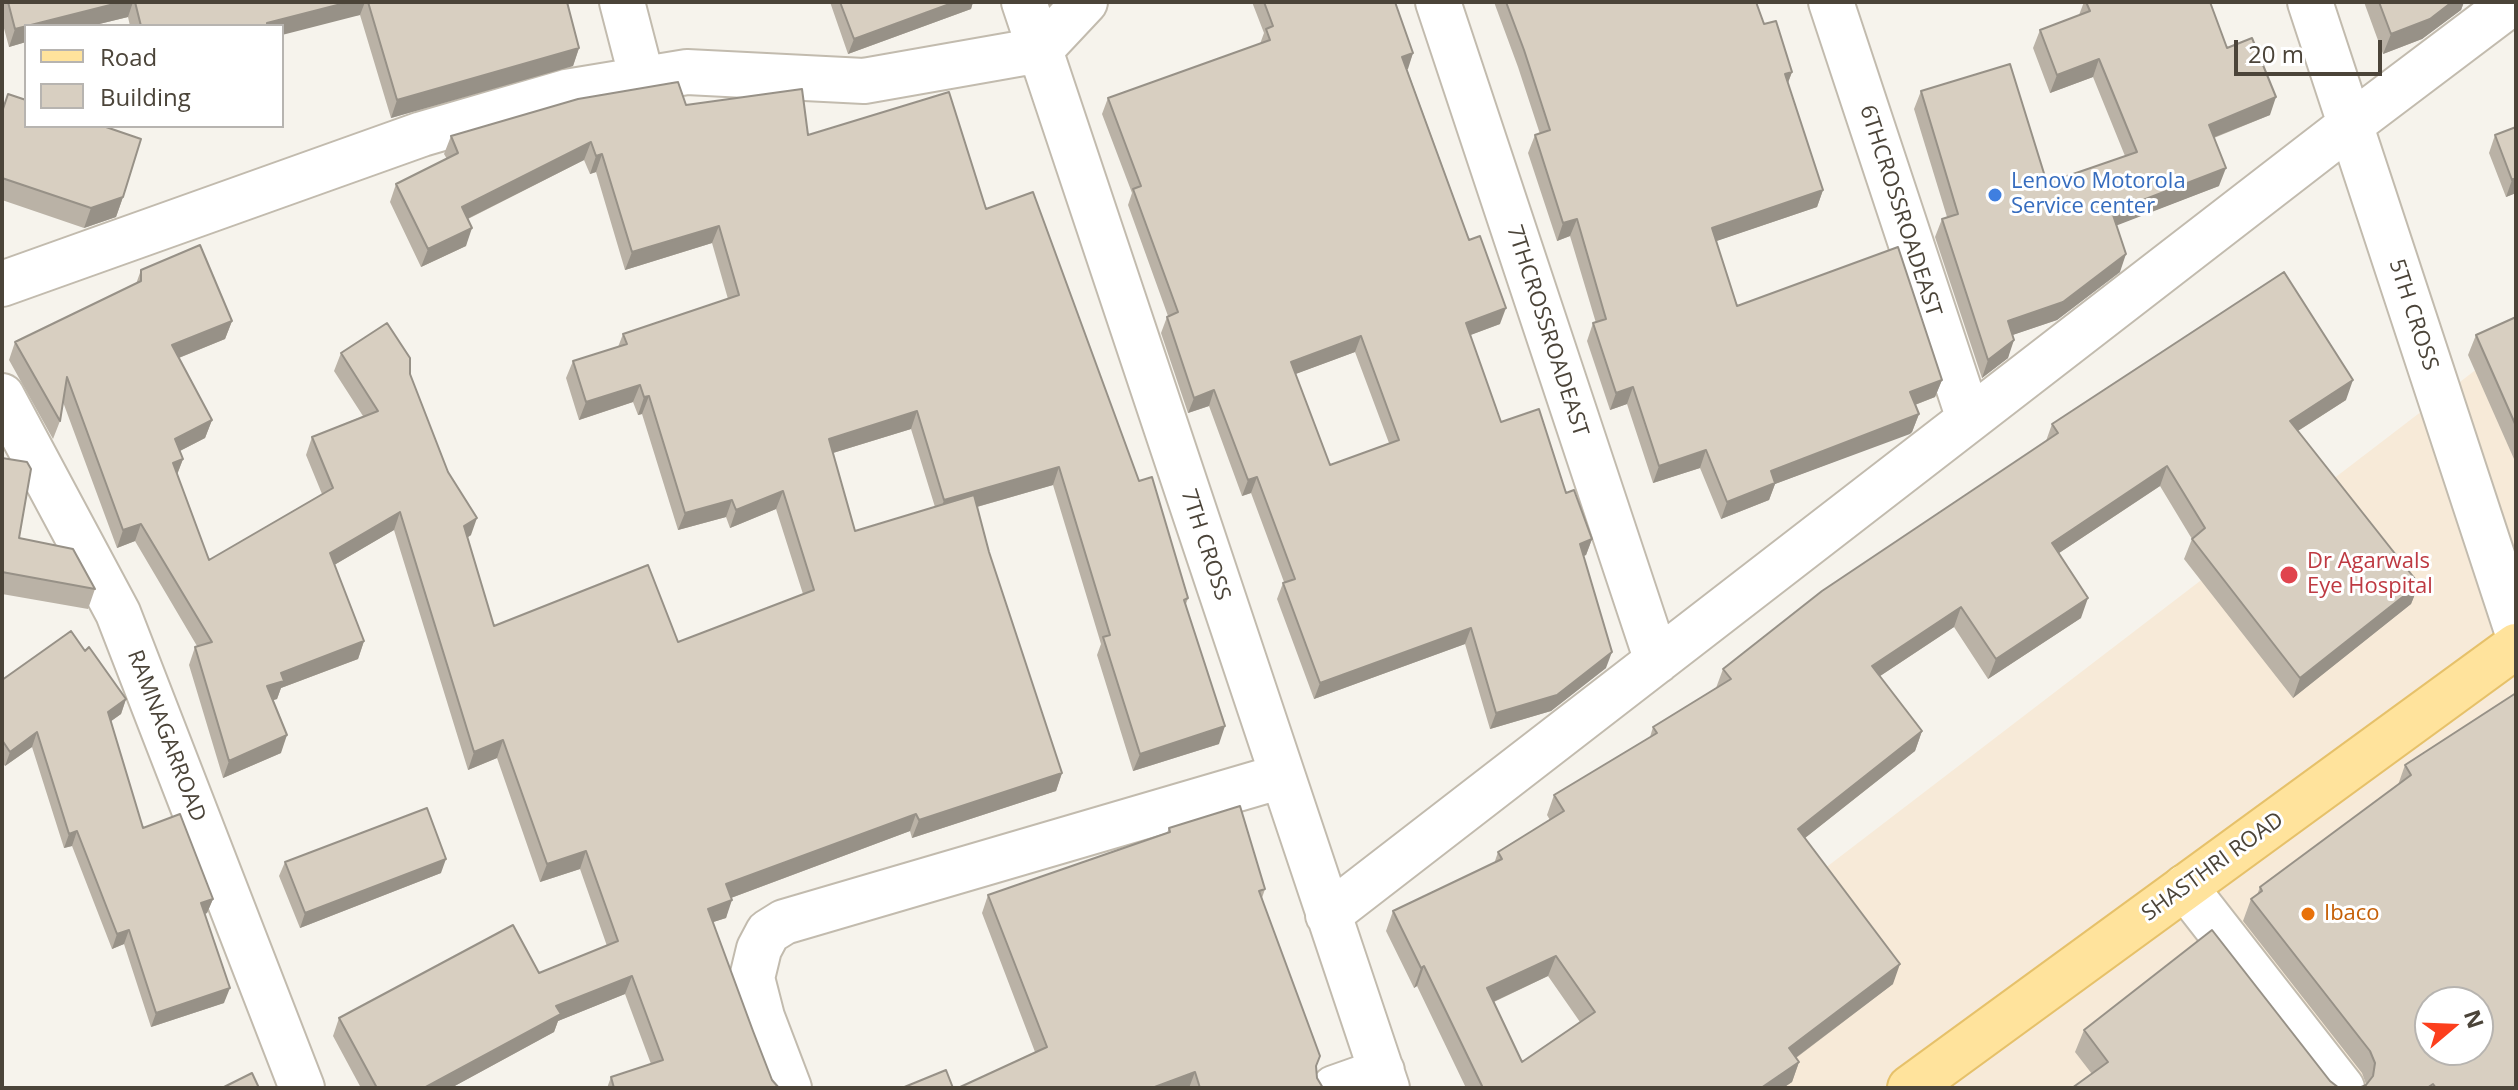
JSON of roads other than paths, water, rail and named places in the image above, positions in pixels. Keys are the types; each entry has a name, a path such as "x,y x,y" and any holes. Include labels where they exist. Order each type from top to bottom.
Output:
{"main road":[{"name":"SHASTHRI ROAD","path":"1910,1088 2516,646"}],"street":[{"path":"622,2 642,79"},
{"name":"7TH CROSS","path":"1024,2 1385,1080"},
{"path":"2,284 422,134 566,92 687,72 864,81 1040,50 1085,2"},
{"name":"7THCROSSROADEAST","path":"1438,2 1657,661"},
{"name":"6THCROSSROADEAST","path":"1831,2 1969,419"},
{"name":"5TH CROSS","path":"2310,2 2516,628"},
{"path":"1328,915 2513,2"},
{"name":"RAMNAGARROAD","path":"2,396 118,613 302,1088"},
{"path":"789,1088 762,1017 752,978 759,949 768,932 784,922 1282,776"},
{"path":"2185,887 2342,1088"},
{"path":"1334,1088 1385,1080"}],"place":[{"name":"Lenovo Motorola Service center","path":"1995,195"},
{"name":"Dr Agarwals Eye Hospital","path":"2289,575"},
{"name":"Ibaco","path":"2308,914"}]}
